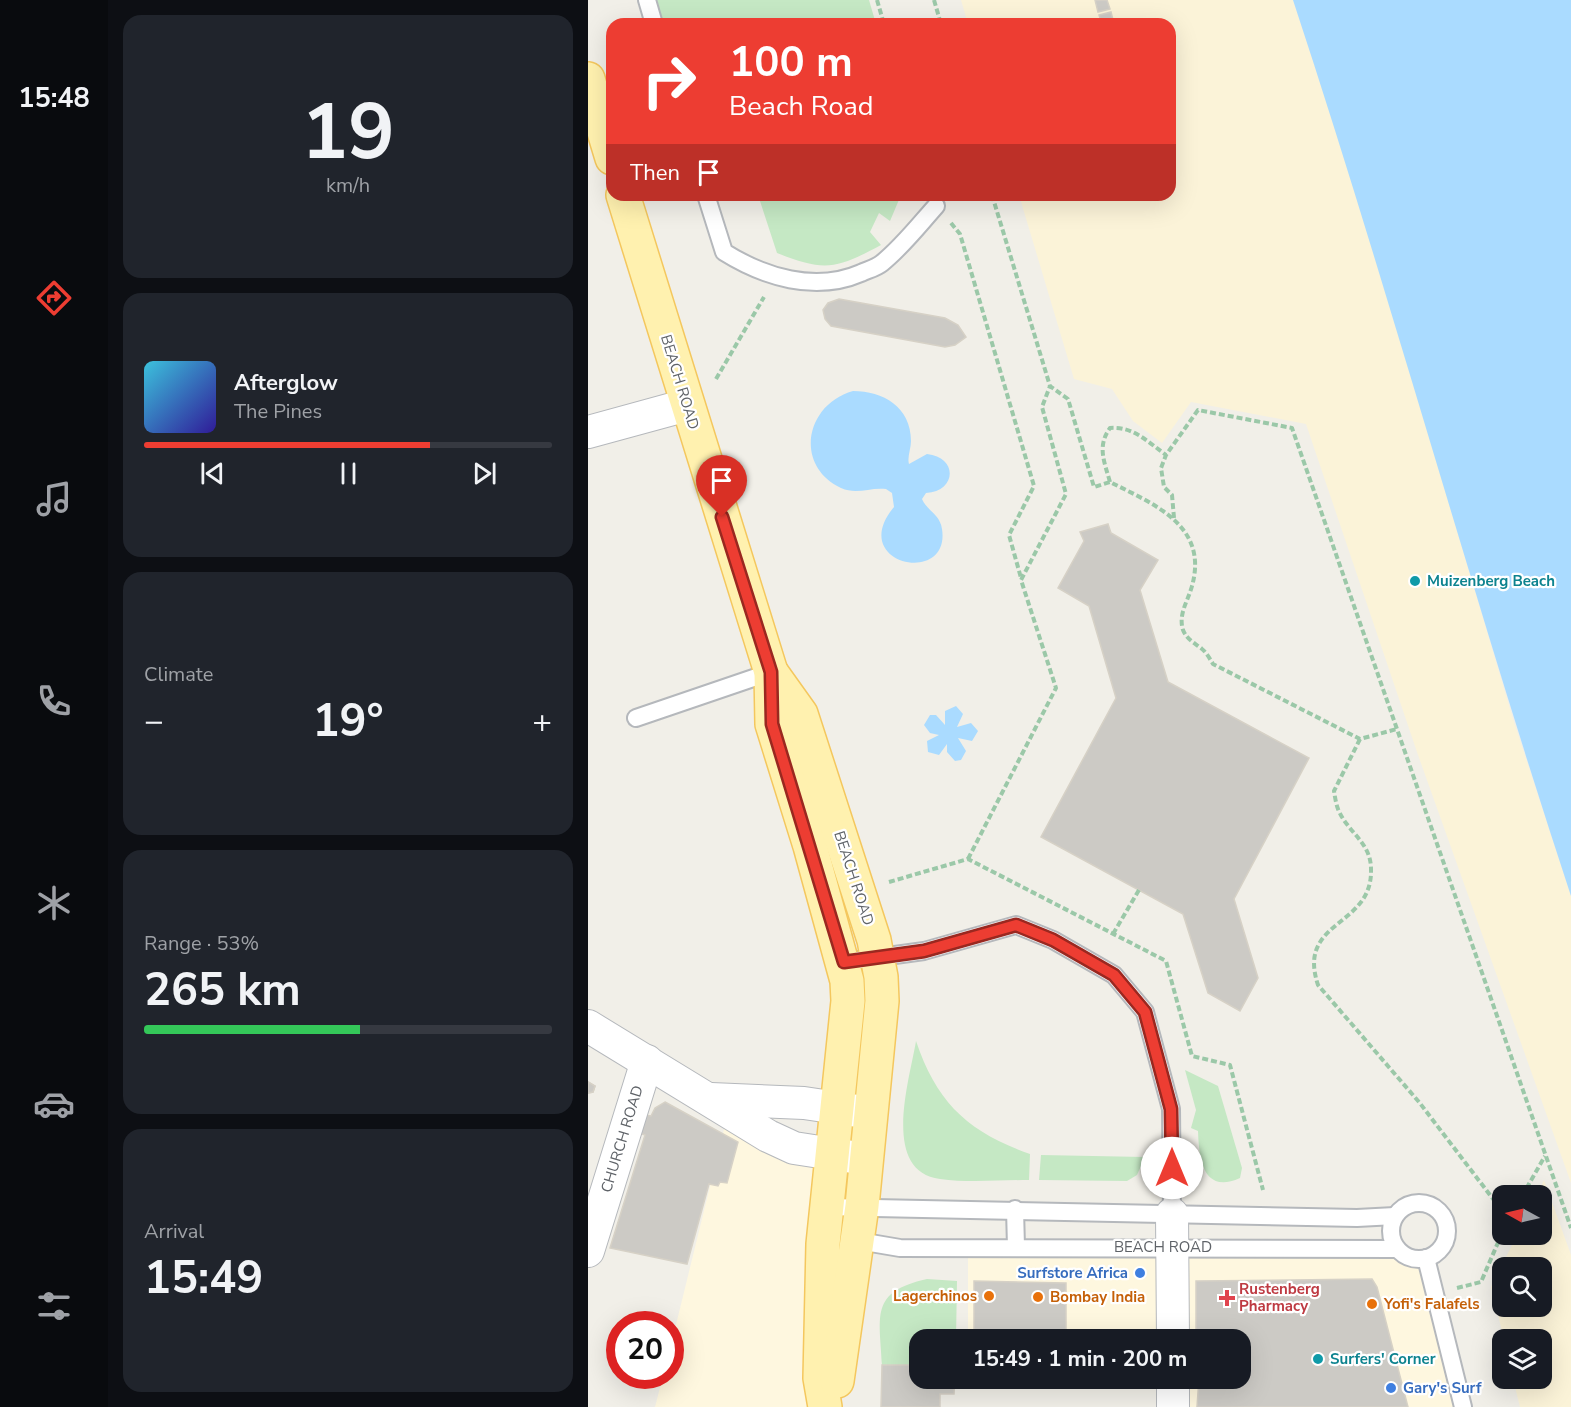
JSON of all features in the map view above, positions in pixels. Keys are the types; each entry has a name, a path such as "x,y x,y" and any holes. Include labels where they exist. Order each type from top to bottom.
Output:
{"main road":[{"path":"589,84 606,139"},
{"name":"BEACH ROAD","path":"625,201 771,672 772,724 844,962 848,1001 825,1220 820,1378 825,1407"},
{"name":"BEACH ROAD","path":"771,672 801,714 878,958 882,1001 857,1242 837,1382 825,1407"}],"street":[{"path":"588,432 687,405"},
{"path":"588,1026 768,1136 794,1148 866,1159"},
{"name":"CHURCH ROAD","path":"588,1251 647,1061"},
{"path":"710,1100 804,1103 871,1113"},
{"path":"1172,1214 1173,1329"},
{"path":"1173,1389 1173,1407"}],"lane":[{"path":"647,0 652,18"},
{"path":"708,201 724,252 749,268 776,277 812,282 848,279 880,264 936,206"},
{"path":"636,718 771,672"},
{"path":"844,962 924,951 1016,925 1053,940 1114,975 1145,1012 1171,1109 1172,1214"},
{"path":"1423,1202 1440,1211 1445,1220 1447,1239 1442,1248 1426,1258 1405,1256 1397,1249 1391,1233 1395,1216 1406,1206 1423,1202"},
{"path":"825,1220 862,1206 1357,1218 1395,1216"},
{"path":"1015,1209 1016,1247"},
{"name":"BEACH ROAD","path":"825,1220 857,1242 900,1248 1397,1249"},
{"path":"1426,1258 1463,1407"}],"path":[{"path":"877,0 882,18"},
{"path":"934,0 939,18"},
{"path":"994,201 1050,386 1068,399 1094,487 1110,482 1162,508 1174,518 1191,543 1194,577 1181,621 1184,633 1193,644 1202,649 1213,664 1360,739 1397,728"},
{"path":"893,881 968,859 1056,688 1009,535 1034,486 960,234 936,206"},
{"path":"716,379 776,277"},
{"path":"1021,580 1066,494 1042,407 1050,386"},
{"path":"1174,518 1172,495 1164,487 1161,468 1166,454 1198,410 1292,429 1571,1228"},
{"path":"1110,482 1102,453 1102,439 1110,428 1122,427 1134,431 1166,454"},
{"path":"1360,739 1334,791 1338,810 1366,844 1371,869 1366,894 1352,914 1321,937 1314,953 1313,969 1318,985 1419,1102 1492,1198"},
{"path":"1113,934 1139,890"},
{"path":"1529,1185 1546,1156"},
{"path":"1454,1288 1481,1282 1497,1245"},
{"path":"1391,1305 1418,1298"}],"shaded area":[{"path":"728,1113 832,1154 825,1407 655,1407 660,1389 684,1389 684,1311 679,1311"},
{"path":"968,1247 1397,1249 1405,1256 1426,1258 1463,1407 1173,1407 1173,1389 1251,1389 1251,1329 968,1329"}],"green space":[{"path":"655,0 869,0 874,18 661,18"},
{"path":"760,201 898,201 890,221 879,213 870,232 881,245 853,259 830,265 819,265 777,253"},
{"path":"916,1041 934,1082 958,1112 989,1136 1030,1154 1029,1180 940,1179 921,1172 910,1159 904,1142 903,1121"},
{"path":"1185,1070 1218,1086 1242,1168 1240,1178 1227,1182 1218,1181 1205,1171 1198,1131 1191,1128 1196,1110"},
{"path":"1041,1155 1145,1157 1137,1175 1127,1181 1039,1180"},
{"path":"927,1279 957,1281 956,1329 909,1329 909,1365 882,1365 880,1320 882,1308 895,1291 908,1284"}],"sand":[{"name":"Muizenberg Beach","path":"961,0 1293,0 1356,191 1513,719 1571,896 1571,1183 1418,755 1306,424 1191,402 1162,443 1133,421 1112,389 1074,379 1021,201 1176,201 1176,18 966,18"},
{"path":"1552,1202 1571,1255 1571,1407 1520,1407 1516,1389 1552,1389 1552,1329 1502,1329 1498,1317 1552,1317 1552,1257 1506,1257 1512,1245 1552,1245"}],"water":[{"path":"1293,0 1571,0 1571,896 1500,672 1364,224"},
{"path":"853,391 875,394 885,398 901,410 910,429 909,464 927,454 937,456 948,467 950,474 944,486 926,493 922,499 939,520 942,529 941,547 932,558 918,563 903,561 890,554 883,543 883,527 894,507 892,493 886,489 853,491 841,488 826,478 816,465 811,451 811,436 816,421 825,408 837,398"},
{"path":"956,706 963,714 957,727 971,723 978,731 972,741 958,738 966,751 961,760 955,761 947,752 947,744 939,755 928,752 927,741 939,735 930,733 924,725 930,715 936,715 945,725 945,711"}],"building":[{"path":"1095,0 1107,0 1110,9 1098,12"},
{"path":"1111,12 1112,18 1100,18 1099,15"},
{"path":"839,299 945,318 958,325 966,337 955,345 945,347 831,326 825,319 823,310 828,303"},
{"path":"1108,524 1111,533 1158,560 1140,590 1168,682 1309,758 1234,899 1258,978 1240,1011 1208,993 1183,914 1041,837 1116,698 1089,606 1058,588 1084,541 1080,532"},
{"path":"588,1082 595,1086 593,1092 588,1093"},
{"path":"588,1082 595,1086 593,1092 588,1093"},
{"path":"665,1102 738,1142 727,1183 720,1182 718,1186 709,1184 687,1264 610,1248 645,1135 639,1133 645,1115 651,1116 655,1108"},
{"name":"Surfers' Corner","path":"1372,1279 1377,1287 1408,1407 1197,1407 1198,1389 1251,1389 1251,1329 1196,1329 1196,1281"},
{"path":"974,1281 1066,1283 1066,1329 974,1329"},
{"path":"882,1365 909,1365 909,1389 954,1389 954,1394 940,1394 940,1407 881,1407"}],"place":[{"name":"Muizenberg Beach","path":"1415,581"},
{"name":"Surfstore Africa","path":"1140,1273"},
{"name":"Lagerchinos","path":"989,1296"},
{"name":"Bombay India","path":"1038,1297"},
{"name":"Rustenberg Pharmacy","path":"1227,1298"},
{"name":"Yofi's Falafels","path":"1372,1304"},
{"name":"Surfers' Corner","path":"1318,1359"},
{"name":"Gary's Surf","path":"1391,1388"}],"route":[{"path":"722,517 771,672 772,724 844,962 924,951 1016,925 1053,940 1114,975 1145,1012 1171,1109 1172,1168"}]}
